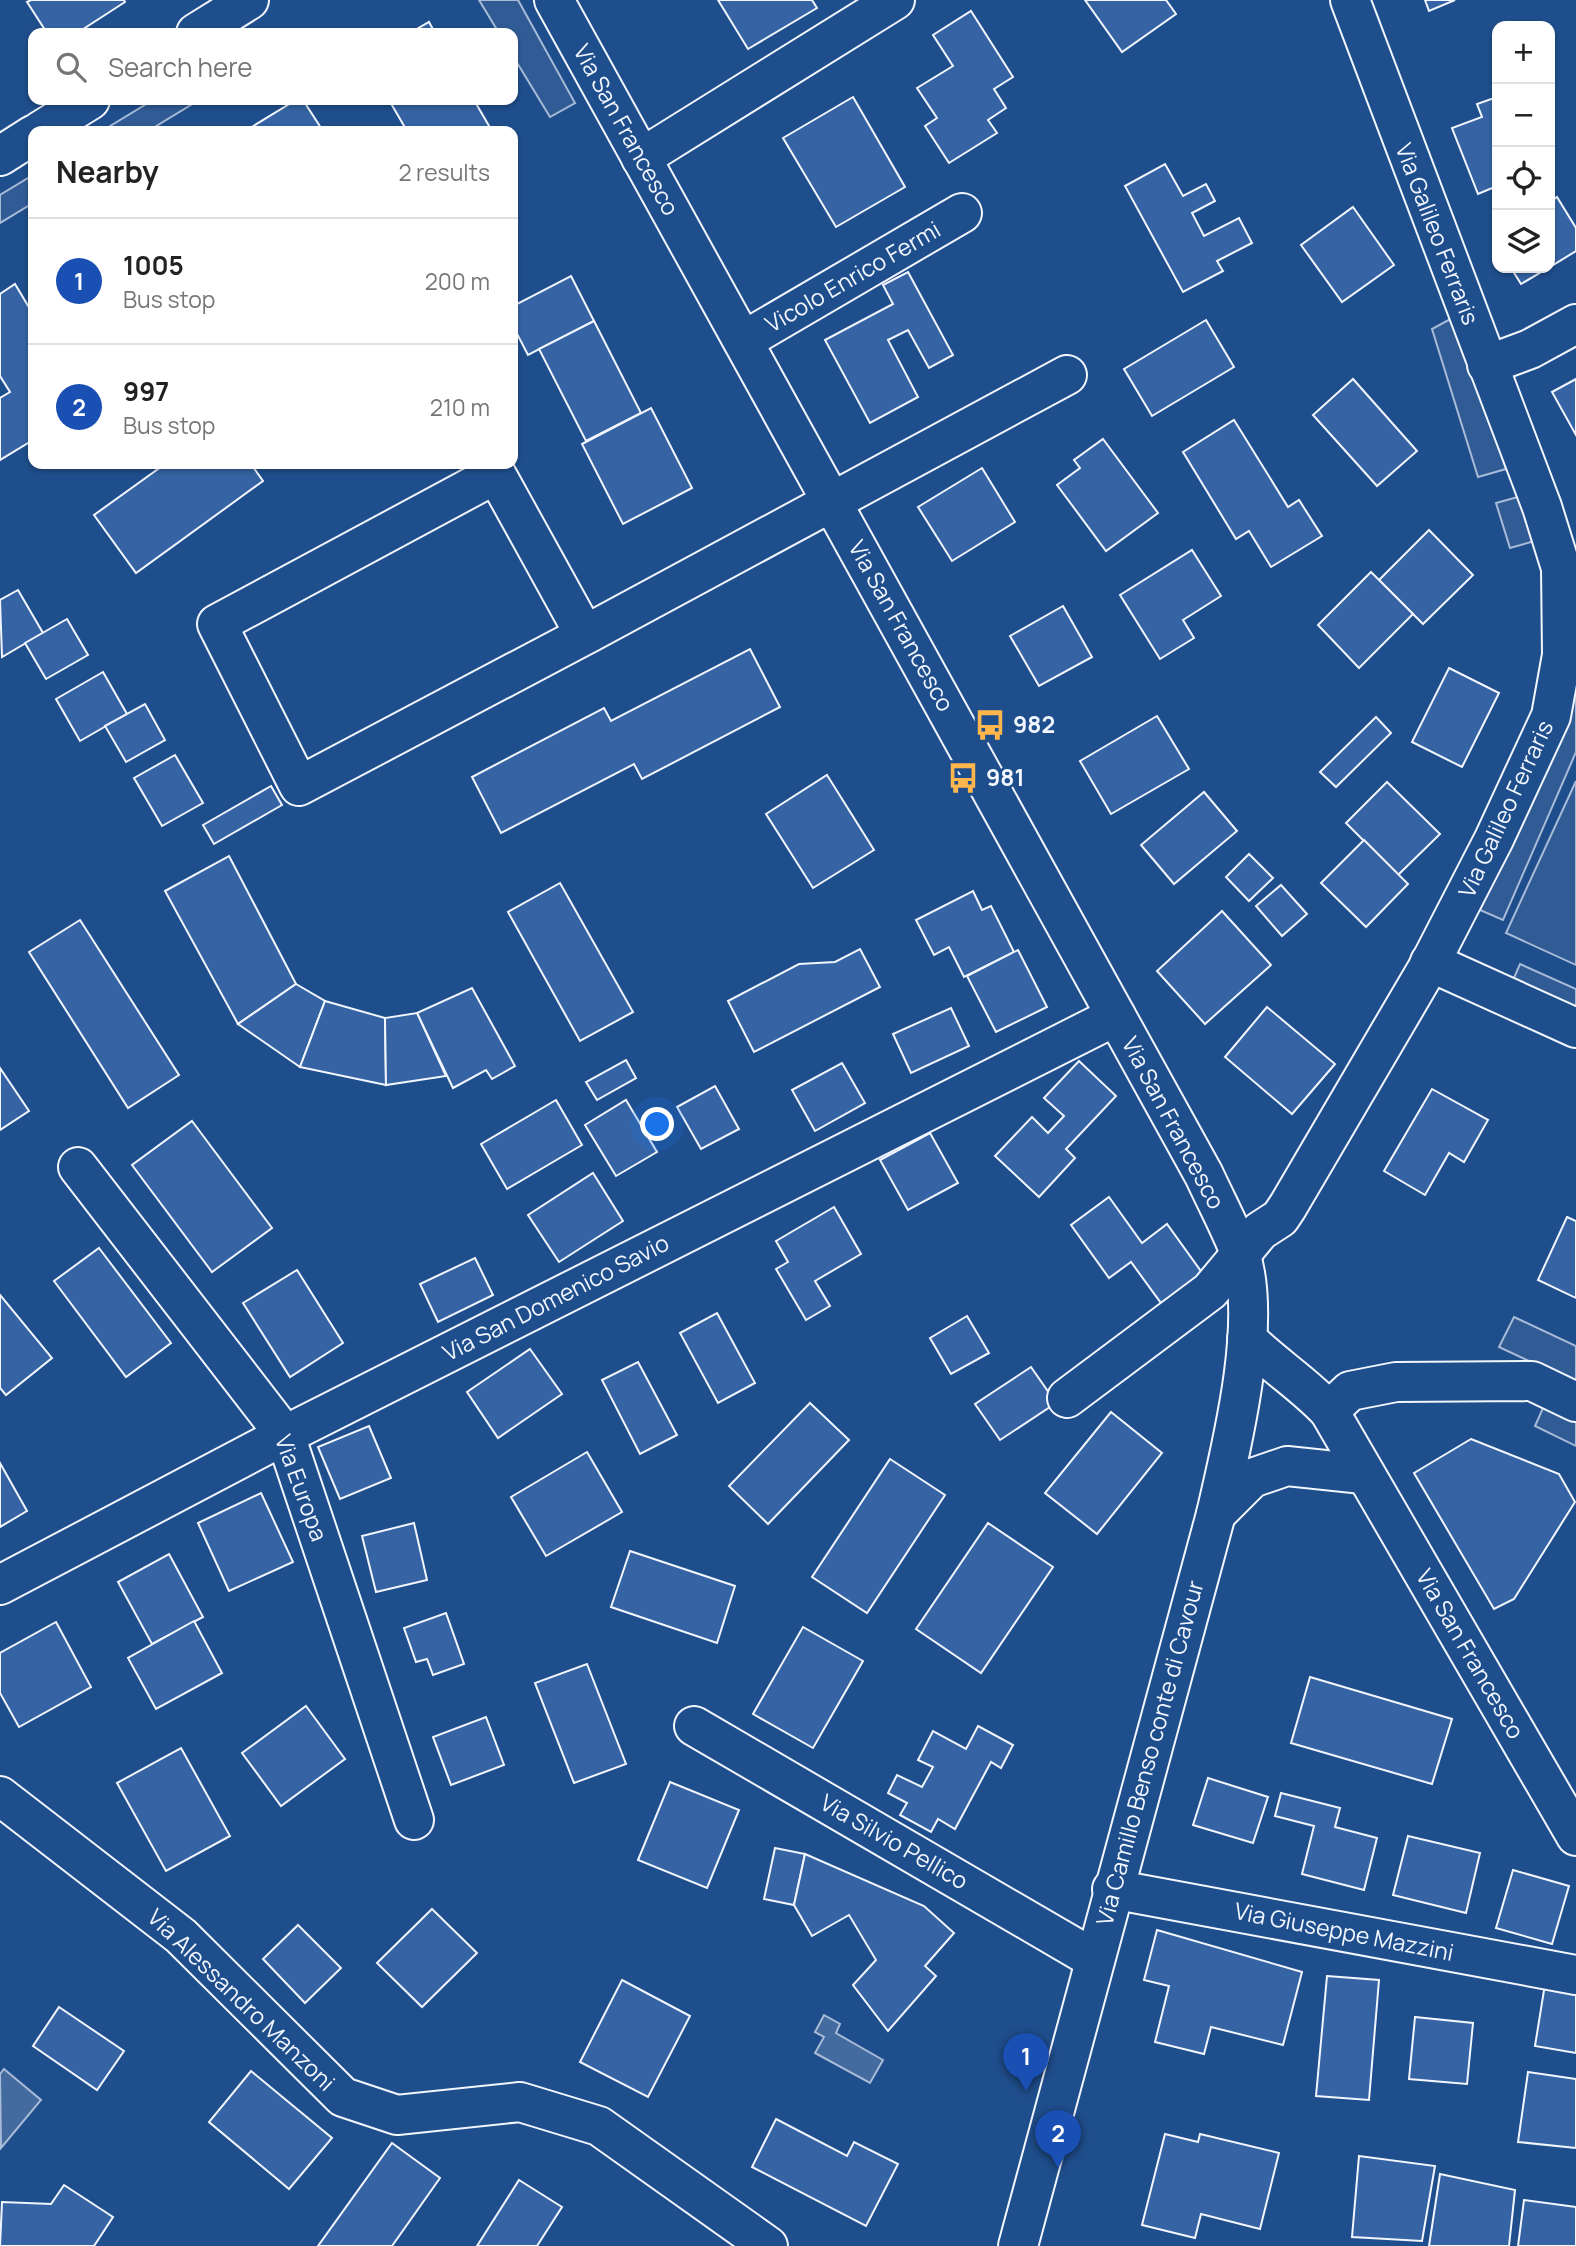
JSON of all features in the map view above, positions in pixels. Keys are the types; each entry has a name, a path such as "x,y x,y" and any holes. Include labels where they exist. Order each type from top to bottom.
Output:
{"street":[{"path":"204,28 249,0"},
{"name":"Via San Francesco","path":"554,0 1204,1175 1241,1255"},
{"path":"641,158 894,0"},
{"name":"Via Galileo Ferraris","path":"1067,1398 1210,1291 1260,1231 1279,1218 1288,1206 1430,962 1494,839 1551,716 1562,655 1567,558 1542,507 1487,366 1350,0"},
{"path":"48,126 82,105"},
{"path":"0,156 28,138"},
{"name":"Vicolo Enrico Fermi","path":"743,341 962,213"},
{"path":"1487,366 1530,349 1576,324"},
{"path":"585,635 496,474 217,624 299,786 585,635 1067,375"},
{"path":"1430,962 1576,1028"},
{"name":"Via San Domenico Savio","path":"0,1586 285,1435 1116,1016"},
{"name":"Via Europa","path":"78,1167 285,1435 414,1820"},
{"name":"Via Camillo Benso conte di Cavour","path":"1018,2246 1112,1889 1216,1514 1236,1427 1247,1339 1241,1255"},
{"name":"Via San Francesco","path":"1247,1339 1275,1367 1310,1390 1329,1410 1363,1474 1576,1836"},
{"path":"1329,1410 1350,1391 1396,1382 1532,1381 1576,1402"},
{"path":"1216,1514 1252,1478 1287,1466 1363,1474"},
{"name":"Via Silvio Pellico","path":"694,1726 1094,1959"},
{"name":"Via Alessandro Manzoni","path":"0,1796 181,1936 343,2097 397,2115 520,2102 599,2126 768,2246"},
{"name":"Via Giuseppe Mazzini","path":"1112,1889 1576,1975"}],"shaded area":[{"path":"479,0 518,0 575,103 550,117 518,64 518,28 496,28"},
{"path":"145,105 191,105 156,126 110,126"},
{"path":"28,178 28,206 0,223 0,195"},
{"path":"1456,316 1506,469 1478,477 1432,329"},
{"path":"1525,495 1538,540 1510,548 1496,503"},
{"path":"1576,605 1576,752 1503,920 1480,910 1574,693"},
{"path":"1576,781 1576,965 1506,933"},
{"path":"1520,964 1576,989 1576,1017 1510,987"},
{"path":"1514,1317 1576,1346 1576,1383 1499,1347"},
{"path":"1547,1399 1576,1413 1576,1446 1535,1426"},
{"path":"824,2015 840,2024 836,2033 883,2060 870,2083 815,2053 824,2037 815,2032"},
{"path":"4,2069 41,2100 1,2148 0,2074"}],"building":[{"path":"718,0 812,0 817,8 748,49"},
{"path":"1085,0 1166,0 1176,14 1122,52"},
{"path":"1425,0 1455,0 1429,11"},
{"path":"27,2 125,2 85,28 44,28"},
{"path":"971,11 1013,77 994,89 1006,108 988,120 997,133 949,163 925,126 937,118 917,88 953,66 933,35"},
{"path":"429,22 432,28 419,28"},
{"path":"853,97 905,187 836,227 783,138"},
{"path":"1492,99 1492,188 1478,194 1452,128 1482,117 1477,104"},
{"path":"288,105 306,105 320,126 253,126"},
{"path":"392,105 477,105 489,126 404,126"},
{"path":"1165,164 1183,196 1206,184 1215,201 1192,213 1204,236 1239,218 1252,243 1217,261 1223,271 1183,292 1125,186"},
{"path":"1557,197 1576,228 1576,251 1555,264 1555,210"},
{"path":"1353,207 1394,265 1342,302 1301,245"},
{"path":"908,272 953,355 929,368 908,330 888,340 918,397 870,423 825,340 893,304 883,285"},
{"path":"1514,273 1540,273 1521,284"},
{"path":"571,276 594,321 528,355 518,336 518,303"},
{"path":"15,284 28,306 28,443 0,460 0,398 10,392 0,376 0,294"},
{"path":"1206,320 1234,367 1152,416 1124,369"},
{"path":"594,321 641,413 586,441 539,349"},
{"path":"1353,379 1417,451 1377,486 1313,415"},
{"path":"1576,379 1576,435 1552,392"},
{"path":"651,408 692,488 623,524 582,444"},
{"path":"1234,420 1288,507 1299,500 1322,536 1271,567 1249,531 1236,539 1183,452"},
{"path":"1103,439 1158,513 1106,551 1057,485 1080,468 1074,460"},
{"path":"982,468 1015,522 952,561 918,507"},
{"path":"158,469 255,469 263,481 136,573 94,515"},
{"path":"1429,530 1473,575 1423,624 1379,580"},
{"path":"1192,550 1221,596 1183,620 1194,638 1160,659 1120,595"},
{"path":"1371,572 1413,614 1359,668 1318,625"},
{"path":"18,590 43,633 2,657 0,600"},
{"path":"1063,606 1092,657 1039,686 1010,636"},
{"path":"67,619 88,655 46,679 25,643"},
{"path":"750,649 780,707 642,779 634,764 501,833 472,777 604,708 611,721"},
{"path":"1449,668 1499,693 1462,767 1412,742"},
{"path":"103,672 127,714 80,741 56,699"},
{"path":"145,704 165,740 126,762 105,726"},
{"path":"1157,716 1189,769 1111,814 1080,761"},
{"path":"1376,717 1391,733 1336,787 1320,772"},
{"path":"175,755 203,803 162,826 134,778"},
{"path":"827,775 874,850 813,888 766,814"},
{"path":"1387,782 1440,834 1398,875 1346,823"},
{"path":"271,786 282,805 214,844 203,825"},
{"path":"1204,792 1237,831 1174,884 1141,845"},
{"path":"1364,840 1408,884 1366,927 1321,883"},
{"path":"1249,854 1273,878 1249,901 1226,877"},
{"path":"229,856 296,984 238,1024 165,891"},
{"path":"560,883 633,1012 580,1041 508,912"},
{"path":"1281,885 1307,914 1282,936 1256,906"},
{"path":"973,891 982,910 991,906 1014,952 964,977 949,947 934,955 916,920"},
{"path":"1222,911 1271,965 1205,1024 1157,971"},
{"path":"80,920 179,1075 128,1108 29,952"},
{"path":"860,949 880,987 754,1052 728,1001 799,964 835,962"},
{"path":"1018,950 1047,1007 996,1032 967,976"},
{"path":"296,984 325,1001 300,1067 238,1024"},
{"path":"472,988 515,1066 492,1079 486,1070 453,1088 417,1013"},
{"path":"325,1001 385,1018 386,1085 300,1067"},
{"path":"1267,1007 1335,1064 1292,1114 1225,1057"},
{"path":"951,1008 969,1046 911,1073 893,1034"},
{"path":"417,1013 446,1076 386,1085 385,1018"},
{"path":"626,1060 636,1078 597,1100 586,1082"},
{"path":"1079,1061 1116,1096 1066,1149 1075,1158 1039,1197 995,1156 1032,1117 1048,1133 1064,1116 1044,1098"},
{"path":"842,1063 865,1103 815,1131 792,1090"},
{"path":"0,1068 29,1111 0,1130"},
{"path":"715,1086 739,1129 701,1149 677,1107"},
{"path":"1432,1089 1488,1120 1464,1162 1449,1153 1425,1195 1384,1171"},
{"path":"556,1100 582,1145 507,1189 481,1144"},
{"path":"626,1100 657,1152 616,1176 585,1125"},
{"path":"192,1121 272,1228 212,1272 132,1165"},
{"path":"930,1133 958,1183 908,1210 880,1160"},
{"path":"593,1173 623,1221 559,1262 528,1215"},
{"path":"1109,1197 1142,1243 1167,1224 1203,1274 1161,1303 1131,1262 1109,1278 1071,1225"},
{"path":"834,1207 861,1254 815,1281 830,1306 806,1320 776,1269 788,1262 776,1241"},
{"path":"1567,1217 1576,1221 1576,1298 1538,1280"},
{"path":"99,1248 171,1343 126,1377 54,1281"},
{"path":"475,1258 493,1295 438,1322 420,1284"},
{"path":"297,1270 343,1343 290,1377 243,1303"},
{"path":"0,1295 52,1358 6,1395 0,1388"},
{"path":"717,1313 755,1383 718,1403 680,1333"},
{"path":"967,1316 989,1353 951,1374 930,1338"},
{"path":"530,1349 562,1394 498,1438 467,1392"},
{"path":"638,1362 677,1435 640,1454 602,1380"},
{"path":"1031,1367 1056,1403 1000,1440 975,1404"},
{"path":"810,1403 849,1440 768,1524 729,1486"},
{"path":"1111,1412 1162,1453 1097,1534 1045,1493"},
{"path":"369,1426 391,1478 340,1499 318,1447"},
{"path":"1471,1439 1559,1474 1575,1502 1514,1599 1494,1609 1414,1473"},
{"path":"587,1452 622,1512 546,1556 511,1497"},
{"path":"890,1459 945,1495 867,1613 812,1577"},
{"path":"0,1463 27,1511 0,1527"},
{"path":"261,1493 293,1562 229,1591 198,1523"},
{"path":"414,1523 427,1580 376,1592 362,1536"},
{"path":"988,1523 1053,1567 981,1673 916,1629"},
{"path":"630,1551 735,1586 717,1643 611,1607"},
{"path":"169,1554 203,1617 152,1644 118,1582"},
{"path":"446,1613 464,1664 433,1675 427,1659 416,1662 404,1628"},
{"path":"194,1621 222,1673 156,1709 128,1658"},
{"path":"56,1622 91,1687 19,1727 0,1693 0,1653"},
{"path":"803,1627 863,1661 813,1748 753,1714"},
{"path":"587,1664 626,1764 574,1783 535,1683"},
{"path":"1310,1677 1452,1719 1432,1784 1291,1743"},
{"path":"306,1706 345,1759 281,1806 242,1753"},
{"path":"486,1717 504,1765 451,1785 433,1737"},
{"path":"978,1726 1013,1745 1001,1768 991,1762 955,1829 938,1819 931,1832 900,1815 907,1803 888,1793 897,1775 922,1787 933,1767 918,1760 933,1731 966,1749"},
{"path":"181,1748 230,1836 166,1871 117,1783"},
{"path":"1208,1778 1268,1797 1253,1843 1193,1825"},
{"path":"670,1782 739,1810 707,1888 638,1860"},
{"path":"1281,1793 1340,1808 1335,1827 1377,1838 1364,1890 1302,1874 1314,1826 1275,1816"},
{"path":"1408,1836 1480,1853 1466,1913 1393,1895"},
{"path":"775,1848 805,1854 794,1905 764,1899"},
{"path":"805,1854 924,1906 954,1933 925,1966 936,1976 888,2031 853,1985 876,1960 849,1915 812,1936 794,1905"},
{"path":"1513,1870 1569,1886 1552,1944 1496,1928"},
{"path":"432,1909 477,1953 422,2007 377,1963"},
{"path":"298,1925 341,1968 305,2003 263,1959"},
{"path":"1157,1930 1302,1972 1283,2045 1211,2027 1204,2054 1155,2042 1169,1986 1144,1980"},
{"path":"1327,1976 1379,1980 1369,2100 1316,2096"},
{"path":"622,1980 690,2016 648,2097 580,2062"},
{"path":"1545,1984 1576,1989 1576,2053 1535,2046"},
{"path":"59,2007 124,2051 97,2090 33,2046"},
{"path":"1415,2017 1473,2023 1467,2084 1409,2079"},
{"path":"251,2071 332,2138 289,2189 209,2122"},
{"path":"1528,2072 1576,2079 1576,2148 1518,2142"},
{"path":"776,2119 847,2156 854,2142 898,2164 866,2226 752,2167"},
{"path":"1165,2134 1198,2142 1200,2134 1279,2153 1260,2229 1201,2214 1195,2238 1142,2225"},
{"path":"392,2143 440,2178 392,2246 318,2246"},
{"path":"1359,2156 1435,2166 1422,2241 1352,2237"},
{"path":"1440,2174 1515,2190 1509,2246 1429,2246"},
{"path":"519,2180 562,2207 537,2246 477,2246"},
{"path":"64,2185 113,2217 94,2246 0,2246 2,2202 51,2204"},
{"path":"1524,2200 1576,2207 1576,2246 1518,2246"}],"place":[{"name":"982","path":"990,725"},
{"name":"981","path":"963,778"},
{"name":"1005","path":"1026,2091"},
{"name":"997","path":"1058,2168"}]}
